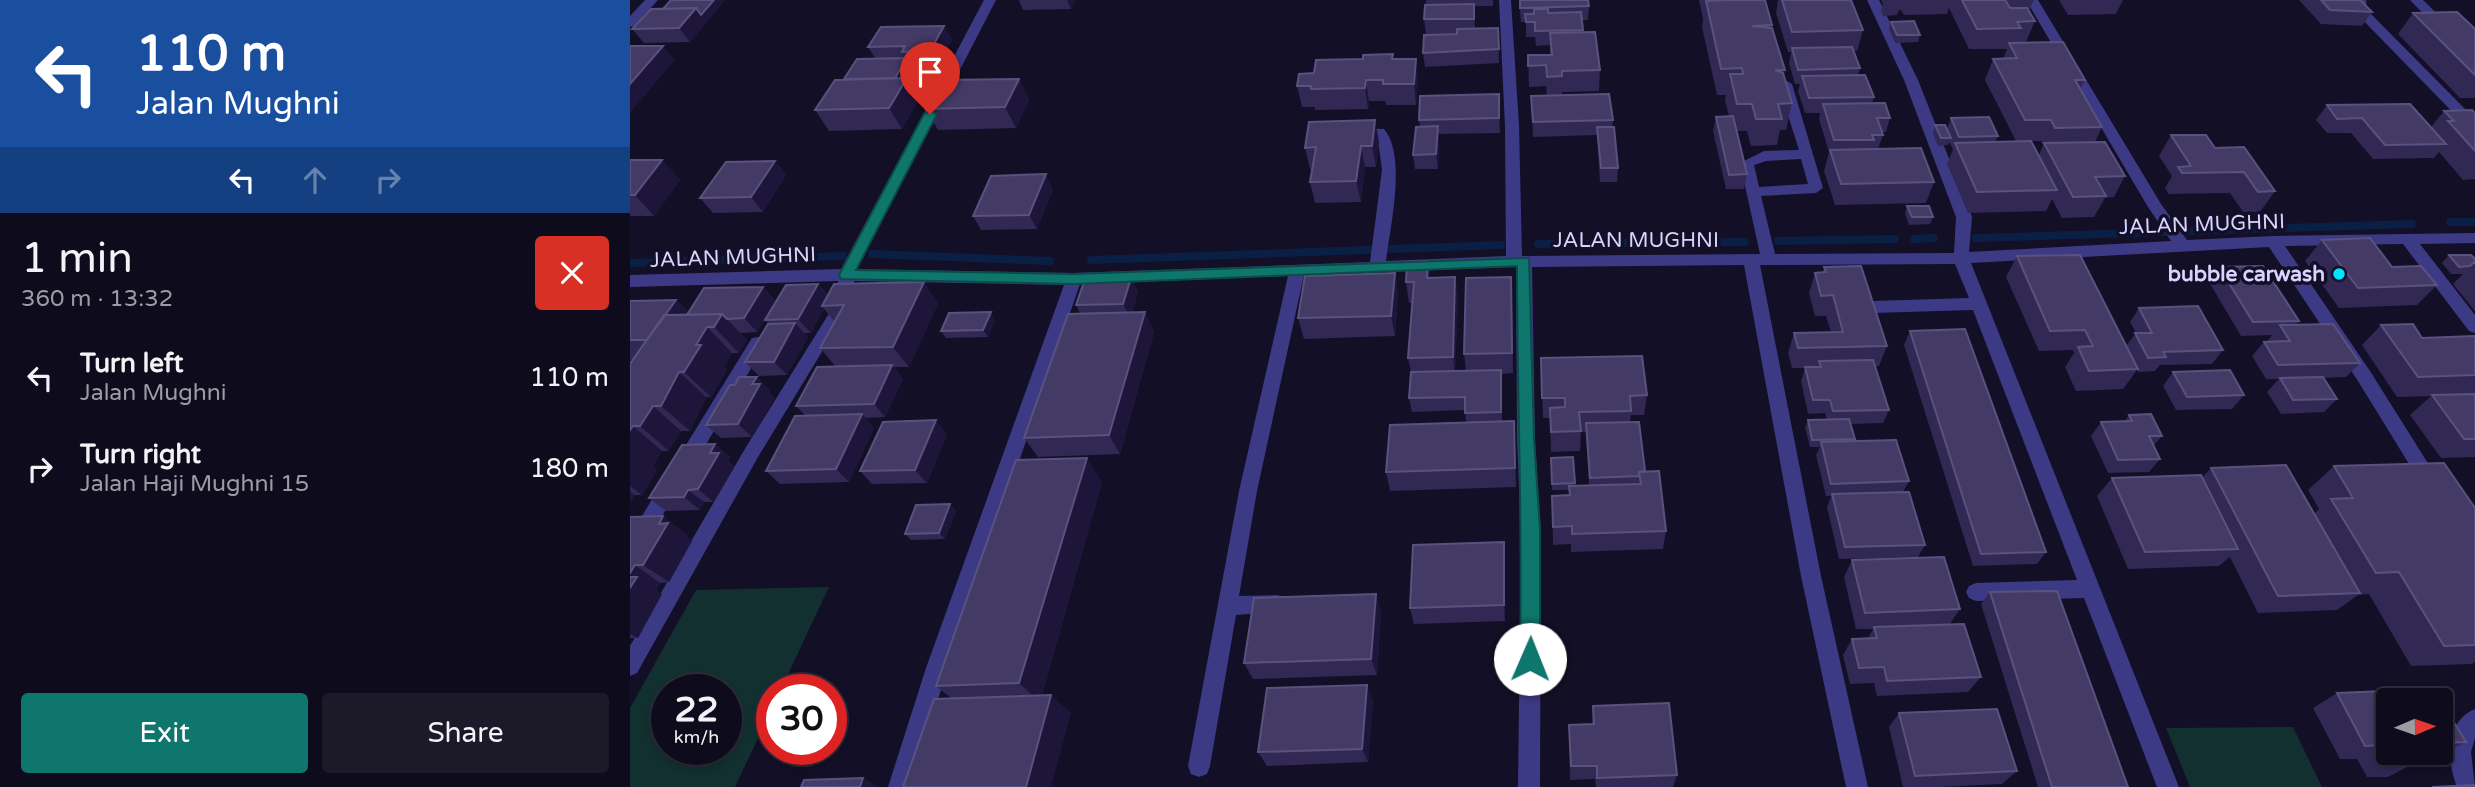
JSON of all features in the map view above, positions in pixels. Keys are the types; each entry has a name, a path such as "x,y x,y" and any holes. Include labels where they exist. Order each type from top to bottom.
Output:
{"street":[{"path":"630,23 652,0"},
{"path":"630,666 752,452 846,299 846,275 990,0"},
{"path":"1505,0 1531,530 1529,787"},
{"path":"1873,0 1911,80 1964,217 1961,258 2168,787"},
{"path":"2032,0 2155,207 2182,245"},
{"path":"2351,0 2361,6 2475,127"},
{"path":"2416,0 2475,58"},
{"path":"1753,192 1816,188 1781,72"},
{"path":"1334,132 1374,131 1385,136 1389,170 1378,262"},
{"path":"1807,154 1764,156 1747,163 1811,576 1857,787"},
{"name":"JALAN MUGHNI","path":"630,281 846,275 1074,279 1297,270 1378,262 1961,258 2182,245 2475,238"},
{"path":"2408,240 2475,327"},
{"path":"2273,242 2364,376 2441,499"},
{"path":"1199,766 1276,354 1297,270"},
{"path":"784,300 798,278"},
{"path":"899,787 937,668 1074,279"},
{"path":"1873,307 1979,304"},
{"path":"630,553 770,323"},
{"path":"1976,592 2089,589"},
{"path":"1228,606 1295,603"},
{"path":"2469,787 2459,765 2464,733 2475,720"}],"green space":[{"path":"829,587 788,674 756,674 756,743 735,787 630,787 630,708 696,590"},
{"path":"2293,727 2322,787 2190,787 2166,728"}],"building":[{"path":"671,0 714,0 701,15 696,8 663,9"},
{"path":"1520,0 1588,0 1589,6 1520,8"},
{"path":"1765,0 1772,25 1752,26 1772,28 1785,70 1775,70 1783,73 1792,103 1778,104 1782,119 1756,119 1752,104 1737,104 1730,74 1743,74 1742,68 1721,69 1706,1"},
{"path":"1782,0 1851,0 1863,30 1792,32"},
{"path":"1962,0 2005,0 2010,8 2027,8 2035,21 2017,22 2021,28 1977,29"},
{"path":"2321,0 2360,0 2372,12 2330,10"},
{"path":"1474,4 1474,19 1424,19 1425,5"},
{"path":"696,8 679,28 632,29 651,9"},
{"path":"1534,9 1548,9 1548,13 1581,12 1583,30 1535,31 1535,22 1526,22 1525,14 1534,14"},
{"path":"2457,12 2475,29 2475,75 2413,13"},
{"path":"1914,21 1920,35 1897,35 1891,22"},
{"path":"944,26 930,51 902,52 905,46 868,47 881,27"},
{"path":"1498,28 1499,49 1423,53 1424,35 1457,34 1457,29"},
{"path":"1595,32 1600,70 1562,71 1562,76 1547,77 1546,65 1528,66 1528,55 1552,55 1550,33"},
{"path":"2063,42 2085,80 2075,80 2102,127 2055,128 2051,120 2025,120 1993,59 2017,58 2009,43"},
{"path":"630,46 663,46 630,84"},
{"path":"1852,47 1860,68 1798,70 1792,48"},
{"path":"1393,54 1392,59 1416,59 1414,84 1383,84 1383,80 1366,80 1365,88 1311,89 1311,86 1297,86 1299,74 1314,73 1316,60 1363,59 1363,55"},
{"path":"907,58 895,78 844,79 857,59"},
{"path":"1865,75 1874,97 1809,98 1802,76"},
{"path":"907,78 889,108 815,110 835,80"},
{"path":"1019,79 1005,107 926,109 942,80"},
{"path":"1499,94 1499,118 1419,120 1420,96"},
{"path":"1609,94 1613,120 1533,122 1531,96"},
{"path":"1885,103 1890,118 1877,118 1883,135 1872,135 1874,140 1834,140 1823,104"},
{"path":"2410,104 2446,144 2385,145 2362,118 2337,119 2327,105"},
{"path":"2472,110 2475,113 2475,151 2448,121 2454,121 2444,111"},
{"path":"1733,116 1747,174 1729,175 1716,117"},
{"path":"1989,117 1998,136 1959,137 1951,118"},
{"path":"1375,120 1372,146 1361,146 1356,181 1310,182 1316,147 1305,148 1309,122"},
{"path":"1935,125 1945,125 1951,138 1941,138"},
{"path":"1438,126 1436,154 1413,155 1416,127"},
{"path":"1597,127 1614,127 1618,168 1601,168"},
{"path":"2171,135 2206,135 2215,148 2244,147 2275,191 2258,192 2244,172 2182,173 2178,167 2191,166"},
{"path":"2031,141 2057,190 1977,192 1955,143"},
{"path":"2105,142 2125,176 2095,177 2106,196 2073,197 2044,143"},
{"path":"1921,148 1934,182 1841,184 1830,150"},
{"path":"630,160 662,160 635,195 630,195"},
{"path":"775,161 751,197 700,198 726,162"},
{"path":"1046,174 1029,215 973,216 991,176"},
{"path":"1907,206 1929,206 1933,217 1912,217"},
{"path":"2370,238 2392,267 2421,266 2437,285 2358,288 2322,240"},
{"path":"2080,255 2138,369 2089,371 2078,347 2093,346 2085,330 2050,331 2017,256"},
{"path":"2449,255 2471,255 2475,263 2459,267"},
{"path":"1428,261 1427,278 1455,277 1453,357 1408,358 1414,282 1406,282 1407,262"},
{"path":"1861,266 1887,346 1798,348 1794,333 1843,332 1833,295 1821,296 1815,273 1826,272 1824,267"},
{"path":"2263,266 2299,321 2253,322 2219,267"},
{"path":"1395,273 1391,316 1298,318 1305,276"},
{"path":"1511,277 1512,353 1464,354 1466,278"},
{"path":"1131,278 1123,304 1076,305 1085,279"},
{"path":"924,282 893,347 820,348 844,305 822,306 834,284"},
{"path":"818,284 798,319 765,320 786,285"},
{"path":"763,287 744,318 727,319 722,314 687,315 704,288"},
{"path":"676,300 647,340 630,340 630,301"},
{"path":"2198,306 2223,350 2163,352 2166,357 2148,358 2135,333 2152,333 2139,308"},
{"path":"991,312 983,330 941,331 949,313"},
{"path":"1145,312 1109,435 1024,438 1068,314"},
{"path":"722,314 714,327 707,327 696,345 701,345 684,372 679,372 661,406 653,406 640,426 633,426 630,430 630,364 664,315"},
{"path":"795,323 774,362 745,362 768,324"},
{"path":"2333,324 2360,363 2278,365 2264,342 2290,341 2280,325"},
{"path":"2413,324 2422,338 2475,336 2475,375 2418,377 2381,325"},
{"path":"1965,329 2046,552 1981,554 1910,331"},
{"path":"1642,356 1647,395 1630,396 1631,411 1579,412 1581,431 1551,432 1550,408 1565,407 1565,398 1542,398 1541,358"},
{"path":"1873,360 1889,410 1833,411 1830,400 1813,400 1805,367 1821,367 1819,361"},
{"path":"892,365 874,404 796,406 817,367"},
{"path":"1501,370 1501,412 1465,413 1465,397 1409,398 1411,372"},
{"path":"2230,370 2244,395 2187,397 2173,372"},
{"path":"739,377 757,377 752,384 760,384 738,424 706,425 730,385 735,385"},
{"path":"2323,377 2337,399 2293,400 2280,378"},
{"path":"2475,394 2475,439 2464,439 2432,395"},
{"path":"862,414 836,469 766,471 795,416"},
{"path":"2151,414 2162,436 2149,436 2160,459 2118,460 2101,422 2132,421 2129,415"},
{"path":"1849,419 1855,439 1812,440 1808,420"},
{"path":"936,420 915,470 860,471 883,422"},
{"path":"1514,421 1515,468 1386,472 1390,425"},
{"path":"1639,422 1645,471 1639,472 1639,476 1590,478 1586,423"},
{"path":"1896,440 1909,481 1831,484 1821,442"},
{"path":"715,444 710,453 719,453 698,489 688,490 684,497 649,498 682,445"},
{"path":"1573,457 1575,483 1552,484 1551,458"},
{"path":"1087,458 1019,683 936,686 1016,460"},
{"path":"2444,463 2475,508 2475,645 2444,646 2399,572 2376,573 2331,499 2353,498 2334,466"},
{"path":"2286,465 2360,593 2278,596 2211,468"},
{"path":"1659,471 1666,531 1572,534 1572,526 1553,527 1552,496 1570,495 1569,486 1641,484 1639,472"},
{"path":"2201,475 2238,549 2145,552 2112,478"},
{"path":"1909,492 1925,545 1845,547 1832,494"},
{"path":"950,504 939,533 905,534 916,505"},
{"path":"663,516 659,524 668,523 643,565 635,565 630,573 630,517"},
{"path":"1504,542 1504,605 1410,608 1413,545"},
{"path":"1944,557 1960,609 1865,613 1852,560"},
{"path":"630,577 637,577 630,588"},
{"path":"2057,591 2128,787 2052,787 1990,592"},
{"path":"1376,594 1371,659 1244,663 1254,598"},
{"path":"1964,624 1981,677 1887,681 1884,667 1859,668 1852,639 1877,638 1874,627"},
{"path":"1367,685 1362,749 1258,752 1267,688"},
{"path":"2376,691 2376,745 2365,746 2337,693"},
{"path":"1051,695 1026,787 903,787 934,699"},
{"path":"1669,703 1677,775 1597,778 1597,766 1571,766 1569,725 1594,724 1593,706"},
{"path":"1997,709 2017,771 1915,776 1899,713"},
{"path":"2454,722 2466,742 2454,742"},
{"path":"863,778 860,787 801,787 804,780"},
{"path":"2475,785 2475,787 2432,787"}],"waterway":[{"path":"2450,222 2475,222"},
{"path":"1976,238 2412,224"},
{"path":"1914,239 1934,238"},
{"path":"1778,241 1895,239"},
{"path":"1538,244 1745,242"},
{"path":"1091,260 1501,245"},
{"path":"872,254 1050,261"},
{"path":"630,263 843,256"}],"place":[{"name":"bubble carwash","path":"2339,274"}],"route":[{"path":"930,114 846,275 1074,279 1524,261 1526,439 1531,530 1530,659"}]}
